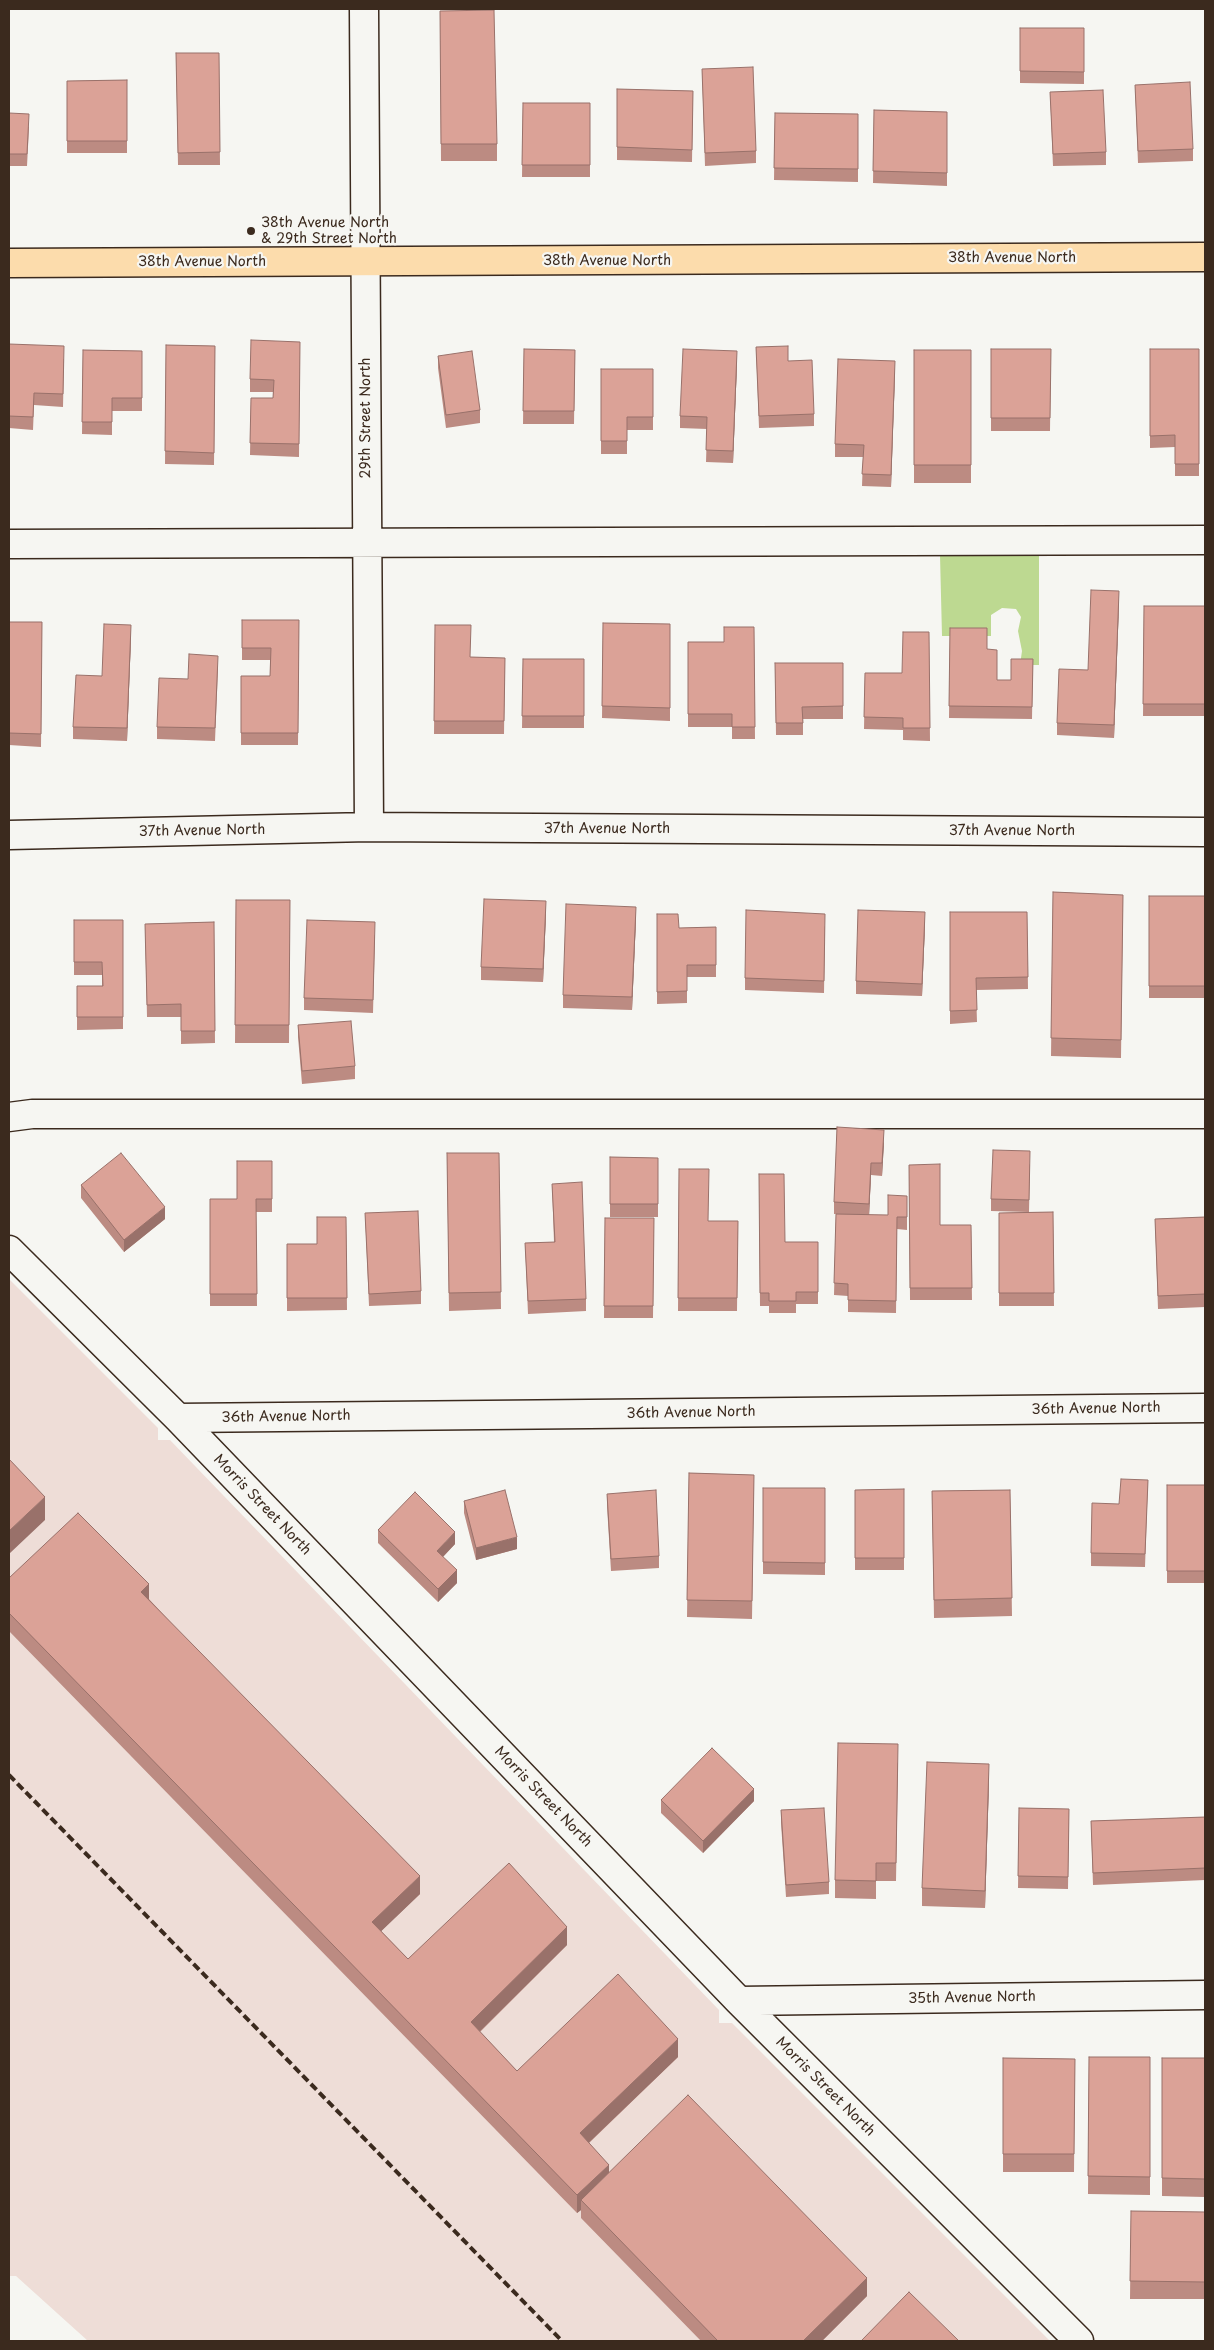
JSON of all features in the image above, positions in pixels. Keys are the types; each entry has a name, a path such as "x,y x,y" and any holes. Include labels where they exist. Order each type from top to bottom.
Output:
{"main road":[{"name":"38th Avenue North","path":"9,263 1205,257"}],"street":[{"name":"29th Street North","path":"364,9 369,827"},
{"path":"9,544 367,541 1205,540"},
{"name":"37th Avenue North","path":"9,835 369,827 1205,832"},
{"path":"9,1117 32,1114 1205,1114"},
{"name":"Morris Street North","path":"9,1250 178,1418 739,2001 1079,2341"},
{"name":"36th Avenue North","path":"178,1418 1205,1408"},
{"name":"35th Avenue North","path":"739,2001 1205,1995"}],"shaded area":[{"path":"9,1279 158,1428 158,1440 170,1440 719,2010 719,2023 732,2023 1050,2341 88,2341 16,2276 9,2276"}],"green space":[{"path":"940,555 1039,555 1039,665 1020,665 1022,651 1018,631 1021,617 1016,609 1002,608 991,615 991,636 942,636"}],"building":[{"path":"494,10 497,144 441,144 440,11"},
{"path":"1020,28 1084,28 1084,72 1020,71"},
{"path":"176,53 219,53 220,152 178,153"},
{"path":"753,67 756,151 705,153 702,69"},
{"path":"127,80 127,141 67,141 67,81"},
{"path":"1190,82 1193,149 1138,151 1135,85"},
{"path":"617,89 693,91 692,150 617,147"},
{"path":"1103,90 1106,152 1053,154 1050,92"},
{"path":"523,103 590,103 590,165 522,165"},
{"path":"874,110 947,112 947,173 873,171"},
{"path":"9,113 29,114 27,154 9,154"},
{"path":"775,113 858,114 858,169 774,168"},
{"path":"251,340 300,342 299,444 250,443 251,398 273,398 274,380 250,379"},
{"path":"9,344 64,346 63,394 34,393 33,417 9,416"},
{"path":"166,345 215,346 214,453 165,451"},
{"path":"788,346 788,361 812,360 814,414 759,416 756,347"},
{"path":"524,349 575,350 574,411 523,411"},
{"path":"683,349 737,351 733,451 706,450 707,417 680,416"},
{"path":"991,349 1051,349 1050,418 991,418"},
{"path":"1150,349 1199,349 1199,464 1175,464 1175,435 1150,436"},
{"path":"83,350 142,351 142,398 112,398 112,422 82,422"},
{"path":"914,350 971,350 971,465 914,465"},
{"path":"472,351 480,410 446,415 438,356"},
{"path":"838,359 895,361 891,475 862,474 864,445 835,444"},
{"path":"601,369 653,369 653,417 627,417 627,441 601,441"},
{"path":"1091,590 1119,591 1114,725 1057,723 1059,669 1088,670"},
{"path":"1144,606 1205,606 1205,704 1143,704"},
{"path":"242,620 299,620 298,733 241,733 241,676 270,676 271,648 242,648"},
{"path":"9,622 42,622 41,734 9,733"},
{"path":"603,623 670,624 670,708 602,706"},
{"path":"104,624 131,625 127,728 73,727 76,675 102,676"},
{"path":"435,625 471,625 470,657 505,658 504,721 434,721"},
{"path":"724,627 754,627 755,727 732,727 732,714 688,714 688,642 724,642"},
{"path":"950,628 987,628 987,649 997,650 997,680 1011,680 1011,659 1033,659 1032,707 949,706"},
{"path":"903,632 929,632 930,728 903,728 903,718 864,717 865,673 902,673"},
{"path":"189,654 218,656 215,728 157,727 159,678 188,679"},
{"path":"523,659 584,659 584,716 522,716"},
{"path":"775,663 843,663 843,706 802,707 803,723 776,723"},
{"path":"1053,892 1123,895 1121,1040 1051,1038"},
{"path":"1149,896 1205,896 1205,986 1149,986"},
{"path":"484,899 546,901 543,969 481,967"},
{"path":"236,900 290,900 289,1025 235,1025"},
{"path":"566,904 636,907 632,997 563,995"},
{"path":"746,910 825,914 824,981 745,978"},
{"path":"858,910 925,912 922,984 856,981"},
{"path":"950,912 1027,912 1028,977 976,978 977,1010 950,1011"},
{"path":"657,914 678,914 679,928 716,927 716,965 687,965 687,991 657,992"},
{"path":"74,920 123,920 123,1017 77,1017 77,986 103,986 102,962 74,962"},
{"path":"307,920 375,922 373,1000 304,998"},
{"path":"214,922 215,1031 181,1031 181,1004 147,1005 145,924"},
{"path":"351,1021 355,1066 302,1071 298,1025"},
{"path":"837,1127 884,1130 882,1163 871,1163 869,1204 834,1202"},
{"path":"993,1150 1030,1151 1029,1200 991,1199"},
{"path":"121,1153 165,1207 124,1240 81,1185"},
{"path":"447,1153 499,1153 501,1292 449,1293"},
{"path":"610,1157 658,1158 658,1204 610,1204"},
{"path":"237,1161 272,1161 272,1199 256,1199 257,1294 210,1294 210,1199 237,1199"},
{"path":"940,1164 940,1225 971,1225 972,1288 910,1288 909,1165"},
{"path":"679,1169 709,1169 708,1221 738,1221 737,1298 678,1298"},
{"path":"759,1174 784,1174 785,1242 818,1242 818,1292 796,1292 796,1301 769,1301 769,1293 760,1293"},
{"path":"582,1182 586,1299 528,1301 525,1243 555,1242 552,1184"},
{"path":"888,1195 907,1196 907,1217 897,1217 896,1301 848,1300 848,1284 834,1283 836,1214 888,1215"},
{"path":"418,1211 421,1291 369,1294 365,1213"},
{"path":"1053,1212 1054,1293 999,1293 999,1213"},
{"path":"317,1217 346,1217 347,1298 287,1298 287,1244 317,1244"},
{"path":"1205,1217 1205,1294 1158,1296 1155,1219"},
{"path":"605,1218 654,1218 653,1306 604,1306"},
{"path":"9,1459 45,1497 9,1531"},
{"path":"689,1473 754,1475 752,1601 687,1600"},
{"path":"1121,1479 1148,1480 1145,1554 1091,1553 1092,1503 1119,1504"},
{"path":"1167,1485 1205,1485 1205,1571 1167,1571"},
{"path":"763,1488 825,1488 825,1563 763,1562"},
{"path":"904,1489 904,1558 855,1558 855,1490"},
{"path":"505,1490 517,1537 476,1548 464,1501"},
{"path":"656,1490 659,1556 611,1559 607,1494"},
{"path":"1010,1490 1012,1598 934,1600 932,1491"},
{"path":"415,1492 455,1532 437,1551 457,1570 438,1589 378,1530"},
{"path":"78,1513 149,1584 141,1592 420,1876 372,1922 408,1959 509,1863 567,1927 471,2022 517,2071 618,1974 678,2039 580,2133 609,2165 577,2195 9,1613 9,1578"},
{"path":"838,1743 898,1744 896,1863 876,1863 876,1881 835,1880"},
{"path":"712,1748 754,1789 703,1841 661,1800"},
{"path":"927,1762 989,1764 985,1891 922,1888"},
{"path":"824,1808 829,1882 786,1885 781,1810"},
{"path":"1019,1808 1069,1809 1068,1877 1018,1876"},
{"path":"1205,1817 1205,1868 1093,1873 1091,1821"},
{"path":"1089,2057 1150,2057 1150,2177 1088,2176"},
{"path":"1003,2058 1075,2059 1074,2154 1003,2154"},
{"path":"1162,2058 1205,2058 1205,2179 1162,2178"},
{"path":"688,2095 867,2278 803,2341 718,2341 581,2200"},
{"path":"1131,2211 1205,2212 1205,2282 1130,2281"},
{"path":"909,2292 959,2341 861,2341"}],"railway":[{"path":"9,1775 562,2341"}],"place":[{"name":"38th Avenue North & 29th Street North","path":"251,231"}]}
